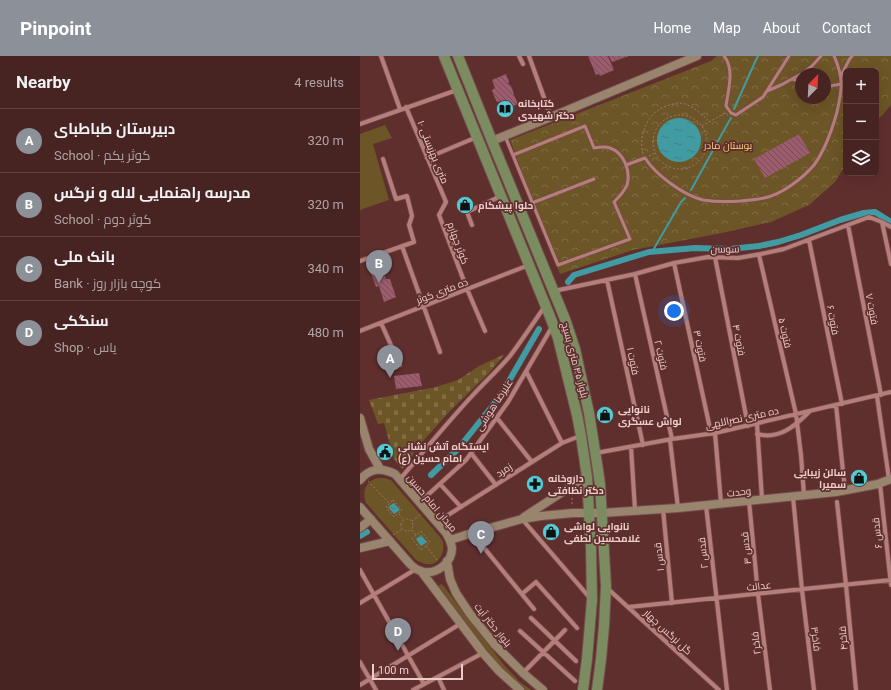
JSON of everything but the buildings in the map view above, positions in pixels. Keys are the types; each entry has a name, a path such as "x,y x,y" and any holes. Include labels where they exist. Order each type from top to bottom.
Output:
{"main road":[{"name":"بلوار ۴۵ متری بسیج","path":"444,56 558,338 577,415 587,476 592,600 583,690"},
{"name":"بلوار ۴۵ متری بسیج","path":"458,56 570,331 589,413 598,470 606,586 602,652 596,690"},
{"path":"577,415 589,413"}],"street":[{"path":"381,56 400,110"},
{"path":"519,56 522,64"},
{"path":"529,56 551,117"},
{"path":"492,141 697,56"},
{"path":"360,124 457,89"},
{"name":"۱۰ متری بهزیستی","path":"406,107 446,202"},
{"path":"427,158 477,137"},
{"path":"360,261 414,242 409,225 412,216 407,196 396,199 382,159"},
{"path":"472,225 467,212 501,196"},
{"name":"کوثر چهارم","path":"446,202 439,215 467,289 485,331"},
{"name":"سوسن","path":"554,291 635,274 674,263 708,257 738,258 759,255 784,249 869,217 891,227"},
{"path":"882,222 891,264"},
{"name":"فتوت ۷","path":"848,225 879,396 890,480"},
{"name":"فتوت ۶","path":"809,240 842,404"},
{"path":"402,246 440,352"},
{"name":"فتوت ۵","path":"759,255 796,414 804,495"},
{"name":"فتوت ۴","path":"715,257 748,426"},
{"name":"فتوت ۳","path":"674,263 713,433 721,504"},
{"name":"ده متری کوثر","path":"360,331 529,265"},
{"name":"فتوت ۲","path":"635,274 671,439 678,508"},
{"name":"فتوت ۱","path":"608,280 643,445"},
{"path":"400,479 452,418 496,372 523,338 545,305"},
{"path":"381,323 400,365"},
{"name":"علیرضا هوشی","path":"420,502 466,460 508,402 553,325"},
{"path":"526,371 562,443"},
{"name":"ده متری نصراللهی","path":"596,453 748,426 891,392"},
{"path":"836,405 845,491"},
{"path":"757,434 770,435 782,432 797,424 810,411"},
{"path":"360,418 369,449 380,469 371,471 362,478"},
{"path":"497,418 532,462"},
{"path":"756,424 762,499"},
{"name":"زمرد","path":"437,522 562,443 581,436"},
{"path":"632,447 635,510"},
{"path":"471,453 496,485"},
{"name":"میدان امام حسین","path":"380,469 388,470 395,474 446,533 452,548 450,556 445,564"},
{"path":"522,519 587,476"},
{"name":"وحدت","path":"589,513 678,508 793,497 845,491 879,484 890,480"},
{"path":"440,484 461,507"},
{"name":"قدس ۶","path":"879,484 891,585"},
{"name":"فاخر۳","path":"793,497 814,690"},
{"name":"قدس ۳","path":"749,501 758,594"},
{"name":"فاخر۴","path":"837,502 856,690"},
{"name":"قدس ۲","path":"706,505 727,690"},
{"path":"360,507 410,564 419,570 483,653 499,671 520,690"},
{"name":"قدس ۱","path":"663,509 672,603"},
{"path":"450,540 522,519 573,513 589,513"},
{"path":"360,528 371,519"},
{"path":"522,519 592,600"},
{"path":"472,533 534,609"},
{"path":"360,548 389,540"},
{"path":"360,603 419,570 432,572 440,569 445,564"},
{"name":"بلوار دکتر آیت","path":"445,564 456,593 470,614 495,645 523,673 543,690"},
{"path":"360,570 424,684"},
{"name":"عدالت","path":"629,607 891,580"},
{"path":"522,594 536,582 577,628"},
{"name":"گل نرگس چهار","path":"606,586 719,690"},
{"name":"فاخر۲","path":"758,594 770,690"},
{"path":"531,618 576,662"},
{"path":"360,685 461,623"},
{"path":"523,673 565,630"},
{"path":"520,631 575,681"},
{"path":"413,690 483,653"},
{"path":"360,662 376,690"},
{"path":"438,677 444,690"}],"lane":[{"path":"724,56 727,60 730,75 726,106 729,111 736,115 763,97 789,56"},
{"path":"809,68 821,56"},
{"path":"626,165 645,158 661,176 690,195 716,202 765,198 775,194 786,188 806,173 821,154 834,122 841,94 841,76 834,56"},
{"path":"841,76 852,56"},
{"path":"767,91 795,77"},
{"path":"831,86 841,84"},
{"path":"505,136 558,265 630,239 614,202 624,191 628,183 626,165 622,158 610,148 594,148 585,126 513,155"},
{"path":"532,203 594,179"}],"path":[{"path":"655,152 645,158 642,141 644,129 648,120 664,106 678,103 686,105 694,108 710,122"},
{"path":"702,127 729,111"},
{"path":"679,115 687,116 695,120 702,127 706,135 707,144 699,161 692,166 683,169 666,165 660,160 655,152 653,144 657,128 663,121 670,117 679,115"},
{"path":"362,478 389,504"},
{"path":"572,486 573,513"},
{"path":"393,500 402,510 398,513 394,517 386,507 393,500"},
{"path":"412,521 426,510"},
{"path":"398,513 404,520"},
{"path":"404,520 409,519 412,521"},
{"path":"389,540 402,528 401,525 404,520"},
{"path":"411,530 413,526 412,521"},
{"path":"402,528 406,531 411,530 416,535"},
{"path":"421,532 430,542 421,550 412,539 416,535 421,532"},
{"path":"426,546 445,564"}],"green space":[{"name":"بوستان مادر","path":"717,56 891,56 891,105 879,119 879,68 843,68 843,169 835,182 809,205 771,222 633,250 560,274 510,140 711,61"},
{"path":"385,125 392,138 373,144 389,200 360,210 360,134"},
{"path":"505,354 489,373 449,412 415,450 410,462 402,469 394,459 384,423 378,424 369,400 436,387 458,380 479,366"},
{"path":"377,478 391,480 440,537 443,542 443,549 440,559 435,563 426,564 416,560 366,503 364,495 367,485"},
{"path":"442,584 504,665 519,681 531,690 525,690 500,667 437,586"}],"water":[{"path":"675,118 683,118 688,119 695,124 700,131 700,149 695,156 688,161 675,162 667,159 660,152 657,144 657,136 660,128 667,121"},
{"path":"394,503 400,510 394,514 388,507"},
{"path":"421,535 427,542 421,546 416,539"}],"waterway":[{"path":"734,109 758,56"},
{"path":"691,190 731,118"},
{"path":"652,252 681,202 685,198"},
{"path":"568,282 574,275 649,252 695,248 730,249 759,246 801,235 840,220 864,213 875,212 891,222"},
{"path":"431,475 458,449 501,395 539,329"},
{"path":"360,536 367,532"}],"place":[{"name":"کتابخانه دکتر شهیدی","path":"505,109"},
{"name":"حلوا پیشکام","path":"465,205"},
{"name":"مدرسه راهنمایی لاله و نرگس","path":"379,283"},
{"name":"دبیرستان طباطبای","path":"390,378"},
{"name":"نانوایی لواش عسگری","path":"605,415"},
{"name":"ایستگاه آتش نشانی امام حسین (ع)","path":"385,452"},
{"name":"سالن زیبایی سمیرا","path":"859,478"},
{"name":"داروخانه دکتر نظافتی","path":"535,484"},
{"name":"نانوایی لواشی غلامحسین لطفی","path":"551,532"},
{"name":"بانک ملی","path":"481,554"},
{"name":"سنگکی","path":"398,651"}]}
